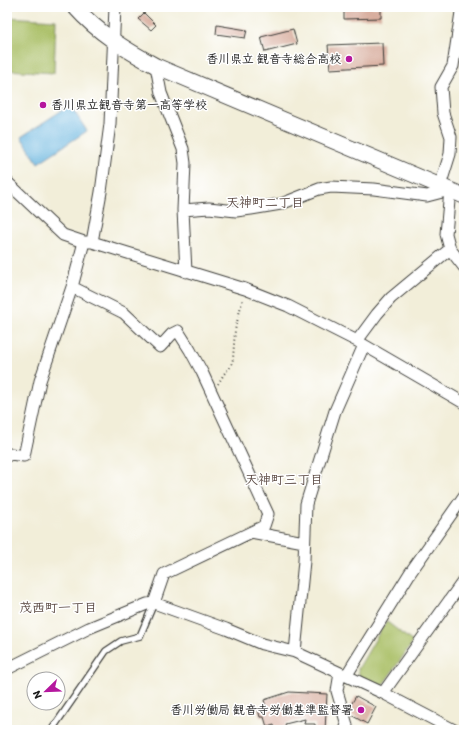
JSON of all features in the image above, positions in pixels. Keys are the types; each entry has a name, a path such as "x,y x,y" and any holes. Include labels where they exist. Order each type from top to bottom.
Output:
{"street":[{"path":"76,7 97,29 114,42 129,52 156,66 451,191"},
{"path":"7,456 11,454 24,456 40,380 88,242 101,192 110,124 114,7"},
{"path":"463,7 453,66 441,86 443,113 451,137 451,191 446,234 450,249 464,267"},
{"path":"156,66 161,93 183,148 185,164 183,210 186,272"},
{"path":"7,182 63,235 245,289 288,306 360,343 464,403"},
{"path":"183,210 209,208 236,211 251,209 281,204 319,189 331,187 374,189 427,196 451,191"},
{"path":"295,652 304,561 306,504 335,410 360,343 377,314 391,298 450,249"},
{"path":"72,287 124,313 160,347 172,334 178,331 190,350 212,393 268,514 264,526 164,574 154,603"},
{"path":"345,730 347,725 337,691 343,674 410,573 464,496"},
{"path":"251,532 304,542"},
{"path":"383,693 464,580"},
{"path":"7,669 89,628 147,604 154,603 226,629 262,644 295,652 383,693 454,730"}],"lane":[{"path":"53,730 106,651 121,641 140,636 154,603"}],"path":[{"path":"212,393 231,366 233,359 235,330 245,289"}],"green space":[{"path":"7,17 56,20 54,73 7,70"},
{"path":"386,621 413,642 382,686 377,687 360,679 358,669"}],"water":[{"path":"70,105 87,131 38,163 21,137"}],"building":[{"path":"344,7 381,7 381,18 344,19"},
{"path":"144,13 156,25 151,30 138,19"},
{"path":"217,25 247,30 245,38 216,34"},
{"path":"293,29 297,44 265,52 261,37"},
{"path":"382,43 383,66 330,69 328,45"},
{"path":"289,692 327,694 325,730 315,730 315,724 304,724 305,719 285,724 286,727 275,730 274,725 267,727 264,717 260,717 258,709 266,707 264,700"},
{"name":"香川労働局 観音寺労働基準監督署","path":"356,696 376,707 367,724 351,715 349,708"}],"place":[{"name":"香川県立 観音寺総合高校","path":"349,59"},
{"name":"香川県立観音寺第一高等学校","path":"43,105"},
{"name":"香川労働局 観音寺労働基準監督署","path":"361,710"}],"district":[{"name":"天神町二丁目","path":"265,202"},
{"name":"天神町三丁目","path":"284,479"},
{"name":"茂西町一丁目","path":"58,607"}]}
